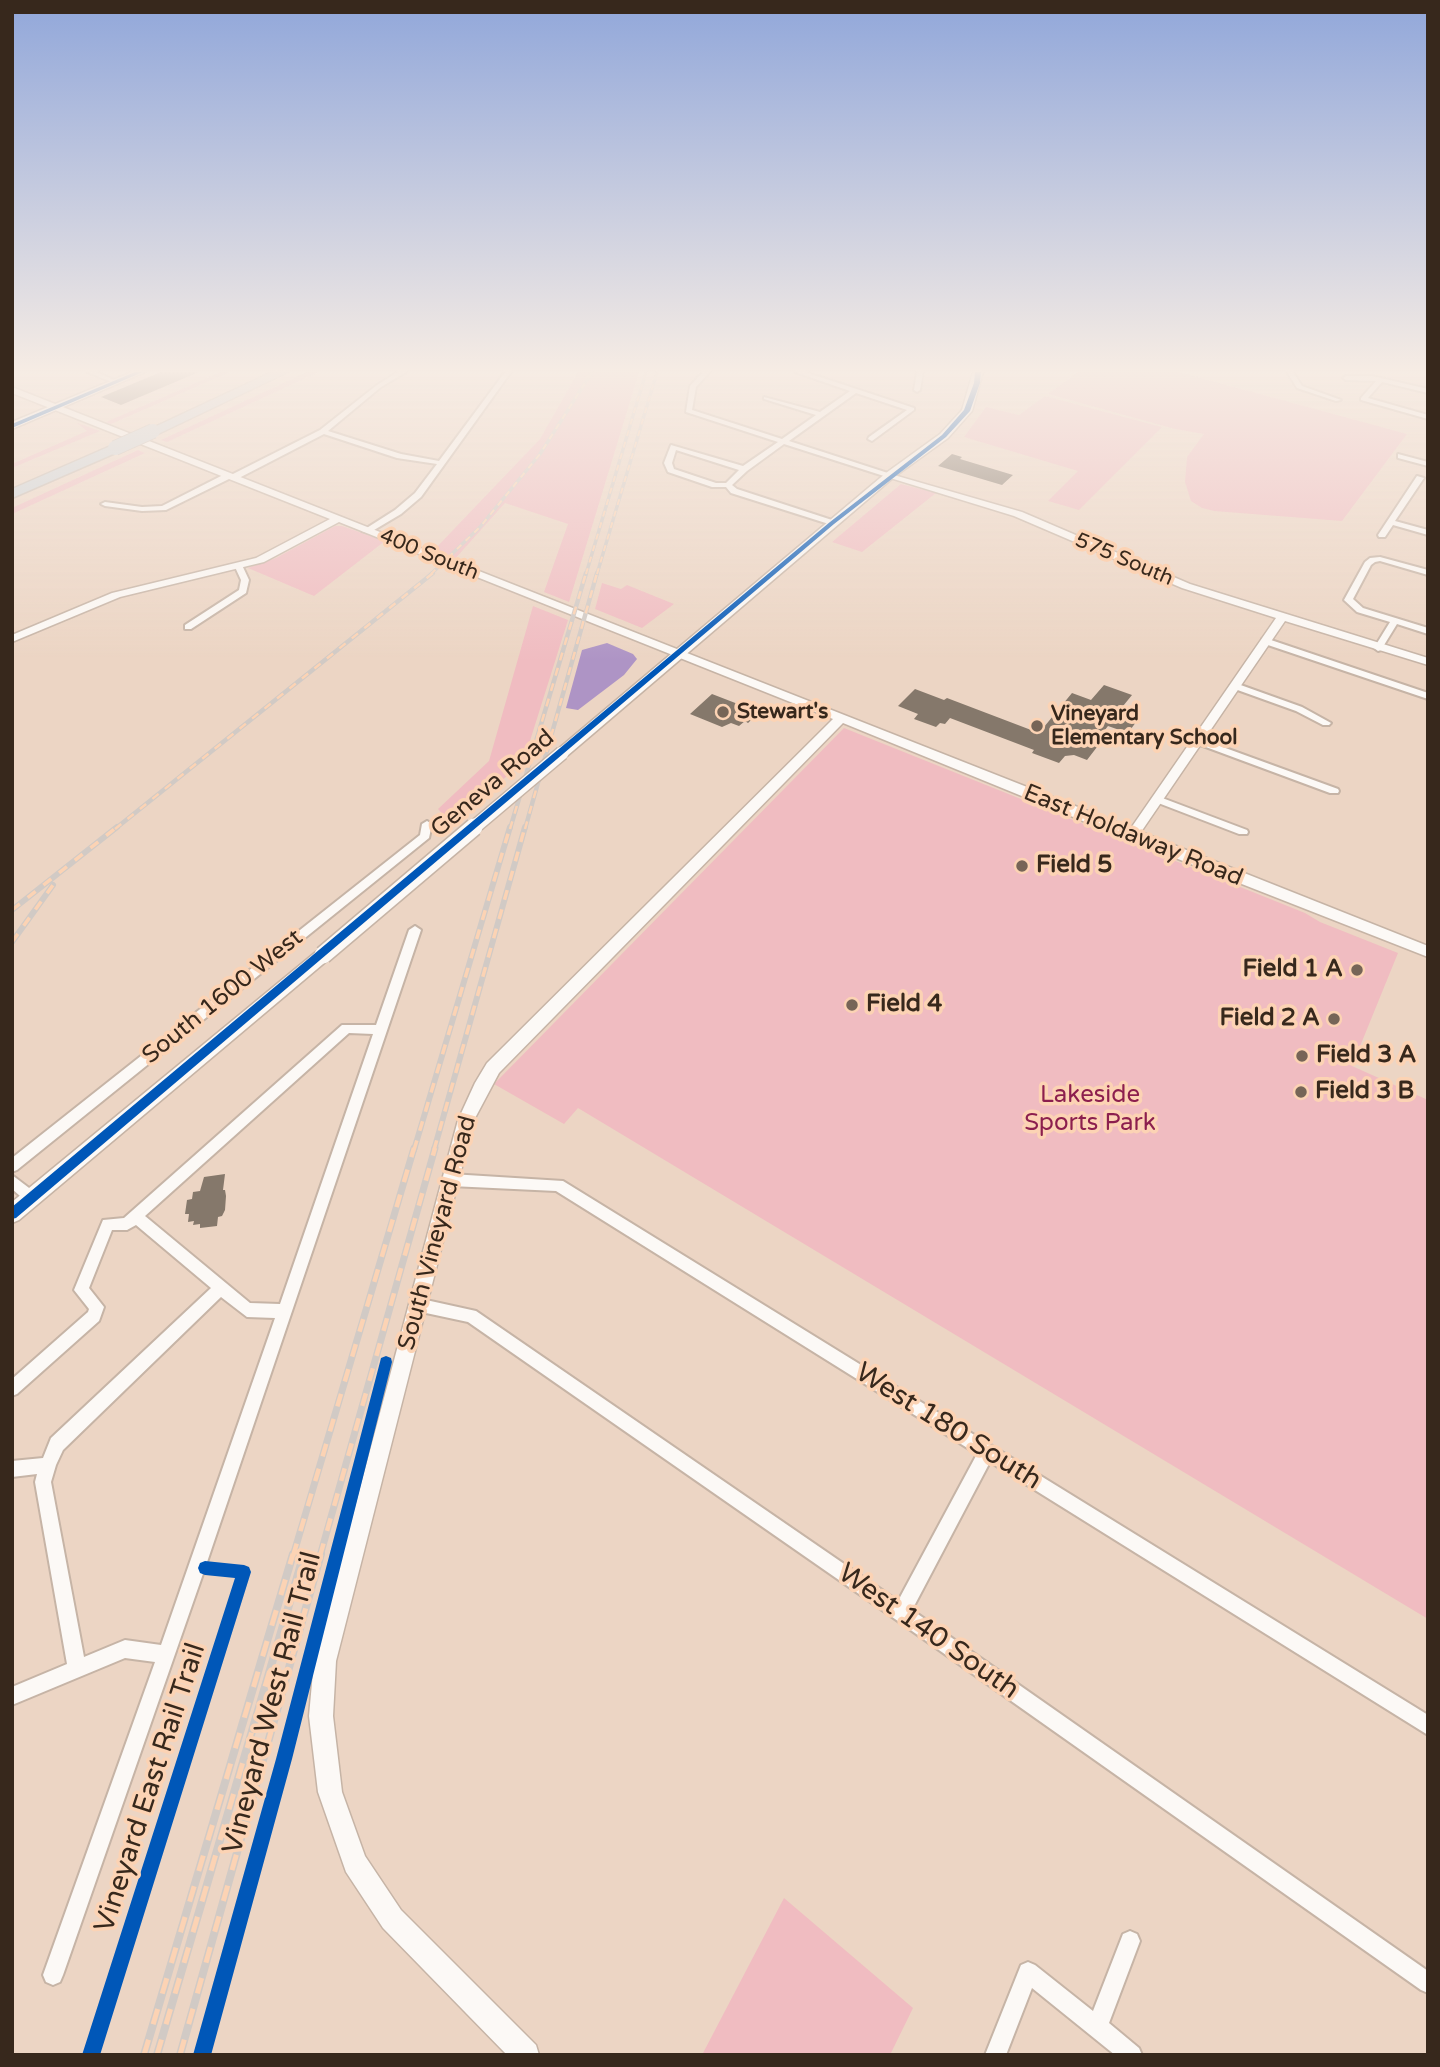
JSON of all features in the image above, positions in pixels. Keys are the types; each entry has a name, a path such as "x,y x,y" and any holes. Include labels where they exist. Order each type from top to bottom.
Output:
{"highway":[{"path":"12,481 40,468"},
{"path":"12,494 69,468"}],"main road":[{"name":"Geneva Road","path":"12,1214 899,468"}],"street":[{"name":"400 South","path":"209,468 512,588 533,601 575,619 625,633 840,719"},
{"path":"105,504 142,509 163,508 248,468"},
{"path":"366,531 410,502 437,468"},
{"path":"739,468 744,470"},
{"name":"575 South","path":"869,468 1018,514 1123,561 1281,618 1425,663"},
{"path":"671,470 715,485 731,481 744,470"},
{"path":"1382,535 1416,490 1420,478"},
{"path":"731,481 734,491 832,523"},
{"path":"12,639 116,595 239,567 271,556 337,519"},
{"path":"1391,522 1428,533"},
{"path":"1428,573 1380,559 1368,564 1348,600 1360,610 1428,631"},
{"path":"188,627 243,591 245,580 239,567"},
{"path":"1132,836 1281,618"},
{"path":"1378,648 1395,621"},
{"path":"1265,641 1428,696"},
{"path":"1235,686 1298,709 1326,723"},
{"name":"East Holdaway Road","path":"840,719 1428,953"},
{"name":"South Vineyard Road","path":"526,2055 392,1919 355,1863 330,1792 321,1716 325,1661 466,1120 481,1088 494,1068 840,719"},
{"path":"1198,741 1334,792"},
{"path":"1157,799 1242,832"},
{"name":"South 1600 West","path":"12,1166 425,836 427,824"},
{"path":"53,1975 197,1567 415,930"},
{"path":"12,1389 94,1316 97,1307 81,1290 108,1224 127,1224 136,1217 346,1028 379,1030"},
{"name":"West 180 South","path":"451,1180 558,1185 1428,1726"},
{"path":"12,1181 32,1198"},
{"path":"136,1217 247,1310 284,1311"},
{"path":"77,1669 43,1482 48,1465 57,1444 221,1288"},
{"name":"West 140 South","path":"417,1305 471,1316 901,1613 1428,1983"},
{"path":"901,1613 987,1451"},
{"path":"12,1469 48,1465"},
{"path":"12,1696 125,1649 165,1654"},
{"path":"1097,2027 1130,1941"},
{"path":"995,2055 1028,1972 1132,2055"}],"green space":[{"path":"98,468 111,468 12,514 12,508"},
{"path":"512,468 610,468 569,602 544,592 568,524 505,503 454,560 433,551"},
{"path":"1069,468 1121,468 1079,510 1048,501 1078,471"},
{"path":"1186,468 1381,468 1342,521 1214,511 1191,501 1185,482"},
{"path":"901,484 936,493 862,552 832,542"},
{"path":"335,526 385,541 314,596 248,568 276,558"},
{"path":"602,583 621,589 627,585 674,604 642,628 595,609"},
{"path":"533,606 568,620 523,763 445,827 446,818 438,809 489,761"},
{"name":"Lakeside Sports Park","path":"844,728 1398,953 1352,1066 1428,1100 1428,1619 578,1108 564,1124 494,1084"},
{"path":"784,1898 913,2008 890,2055 702,2055"}],"shaded area":[{"path":"607,643 633,654 637,659 624,675 578,710 566,708 582,650"}],"building":[{"path":"946,468 991,468 1013,475 1002,485"},
{"name":"Vineyard Elementary School","path":"1104,685 1132,695 1119,711 1139,718 1128,733 1108,726 1093,745 1097,747 1087,760 1074,755 1065,756 1059,763 1032,753 1034,750 950,718 945,724 940,723 936,727 914,719 918,714 898,706 915,689 944,700 947,698 1039,733 1072,693 1091,700"},
{"name":"Stewart's","path":"712,694 756,711 752,715 755,716 748,723 745,721 739,726 731,723 722,727 690,714"},
{"path":"225,1174 225,1210 222,1216 218,1217 217,1226 200,1228 200,1224 193,1225 194,1221 188,1222 189,1214 185,1214 187,1200 192,1199 193,1192 200,1191 204,1177"}],"railway":[{"path":"431,574 480,527 528,468"},
{"path":"586,574 617,468"},
{"path":"597,574 628,468"},
{"path":"115,829 433,573"},
{"path":"510,829 586,573"},
{"path":"525,829 597,573"},
{"path":"12,910 117,827"},
{"path":"414,1150 510,827"},
{"path":"434,1150 525,827"},
{"path":"12,942 53,885"},
{"path":"293,1556 414,1148"},
{"path":"320,1556 435,1148"},
{"path":"144,2055 293,1554"},
{"path":"180,2055 321,1554"},
{"path":"157,2055 301,1564"}],"cycle path":[{"path":"12,1214 832,523 902,468"},
{"name":"Vineyard West Rail Trail","path":"202,2055 284,1759 386,1362"},
{"name":"Vineyard East Rail Trail","path":"91,2055 244,1572 205,1568"}],"place":[{"name":"Stewart's","path":"723,712"},
{"name":"Vineyard Elementary School","path":"1037,726"},
{"name":"Field 5","path":"1022,866"},
{"name":"Field 1 A","path":"1357,970"},
{"name":"Field 4","path":"852,1005"},
{"name":"Field 2 A","path":"1334,1019"},
{"name":"Field 3 A","path":"1302,1056"},
{"name":"Field 3 B","path":"1301,1092"}]}
